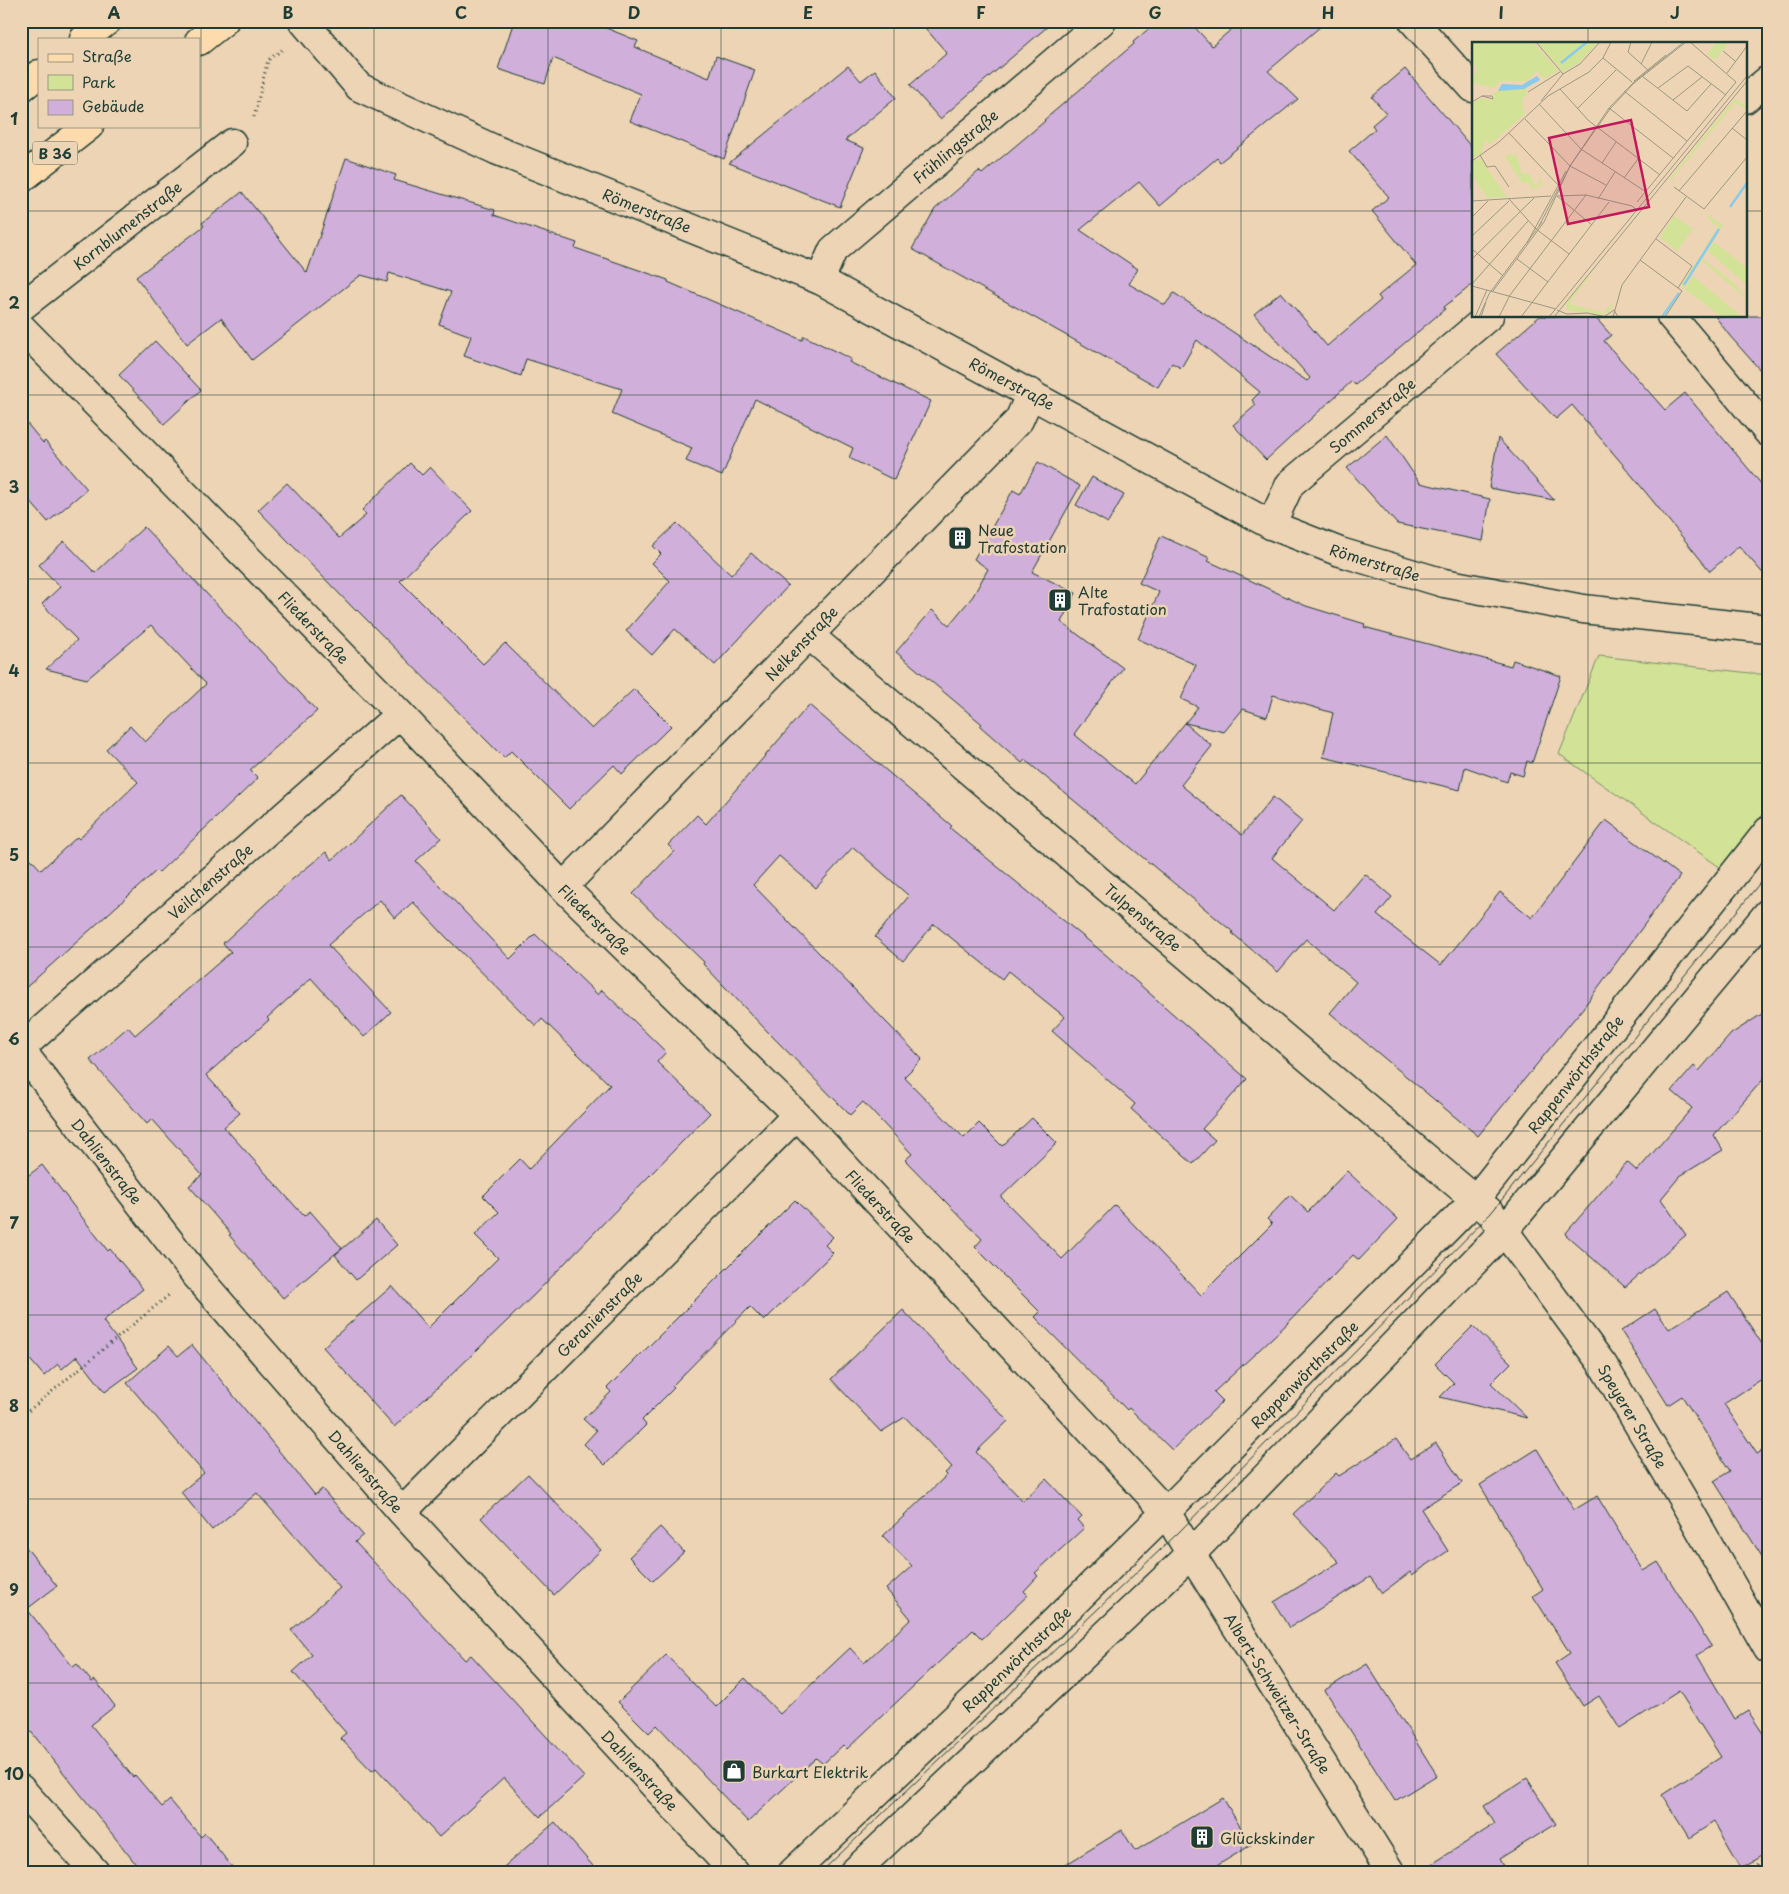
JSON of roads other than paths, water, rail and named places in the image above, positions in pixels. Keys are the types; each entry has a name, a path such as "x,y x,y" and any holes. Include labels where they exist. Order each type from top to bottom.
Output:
{"main road":[{"path":"85,38 107,21"},
{"path":"200,40 224,21"},
{"path":"21,88 38,75"},
{"name":"B 36","path":"21,179 86,128"}],"street":[{"name":"Frühlingstraße","path":"820,280 833,250 1102,21"},
{"path":"1413,21 1472,87"},
{"name":"Römerstraße","path":"307,26 359,87 496,150 820,280 1271,525 1340,552 1444,583 1583,608 1768,629"},
{"path":"1746,98 1768,80"},
{"name":"Kornblumenstraße","path":"21,307 232,143"},
{"name":"Sommerstraße","path":"1271,525 1290,484 1487,318"},
{"path":"1673,318 1768,432"},
{"name":"Fliederstraße","path":"21,327 400,714 563,888 796,1115 1166,1512"},
{"name":"Nelkenstraße","path":"563,888 1019,420 1031,393"},
{"name":"Tulpenstraße","path":"809,635 1476,1199"},
{"name":"Veilchenstraße","path":"21,1049 400,714"},
{"name":"Rappenwörthstraße","path":"792,1873 987,1687 1166,1512 1476,1199 1768,832"},
{"path":"853,1873 1191,1554 1504,1231 1768,913"},
{"name":"Dahlienstraße","path":"21,1049 195,1274 402,1512 735,1873"},
{"name":"Geranienstraße","path":"402,1512 796,1115"},
{"name":"Speyerer Straße","path":"1476,1199 1491,1213 1603,1365 1768,1648"},
{"name":"Albert-Schweitzer-Straße","path":"1166,1512 1391,1873"},
{"path":"21,1789 96,1873"}],"tram line":[{"path":"820,1873 1179,1532 1491,1213 1768,873"}],"place":[{"name":"Neue Trafostation","path":"960,538"},
{"name":"Alte Trafostation","path":"1060,600"},
{"name":"Burkart Elektrik","path":"734,1771"},
{"name":"Glückskinder","path":"1202,1837"}]}
